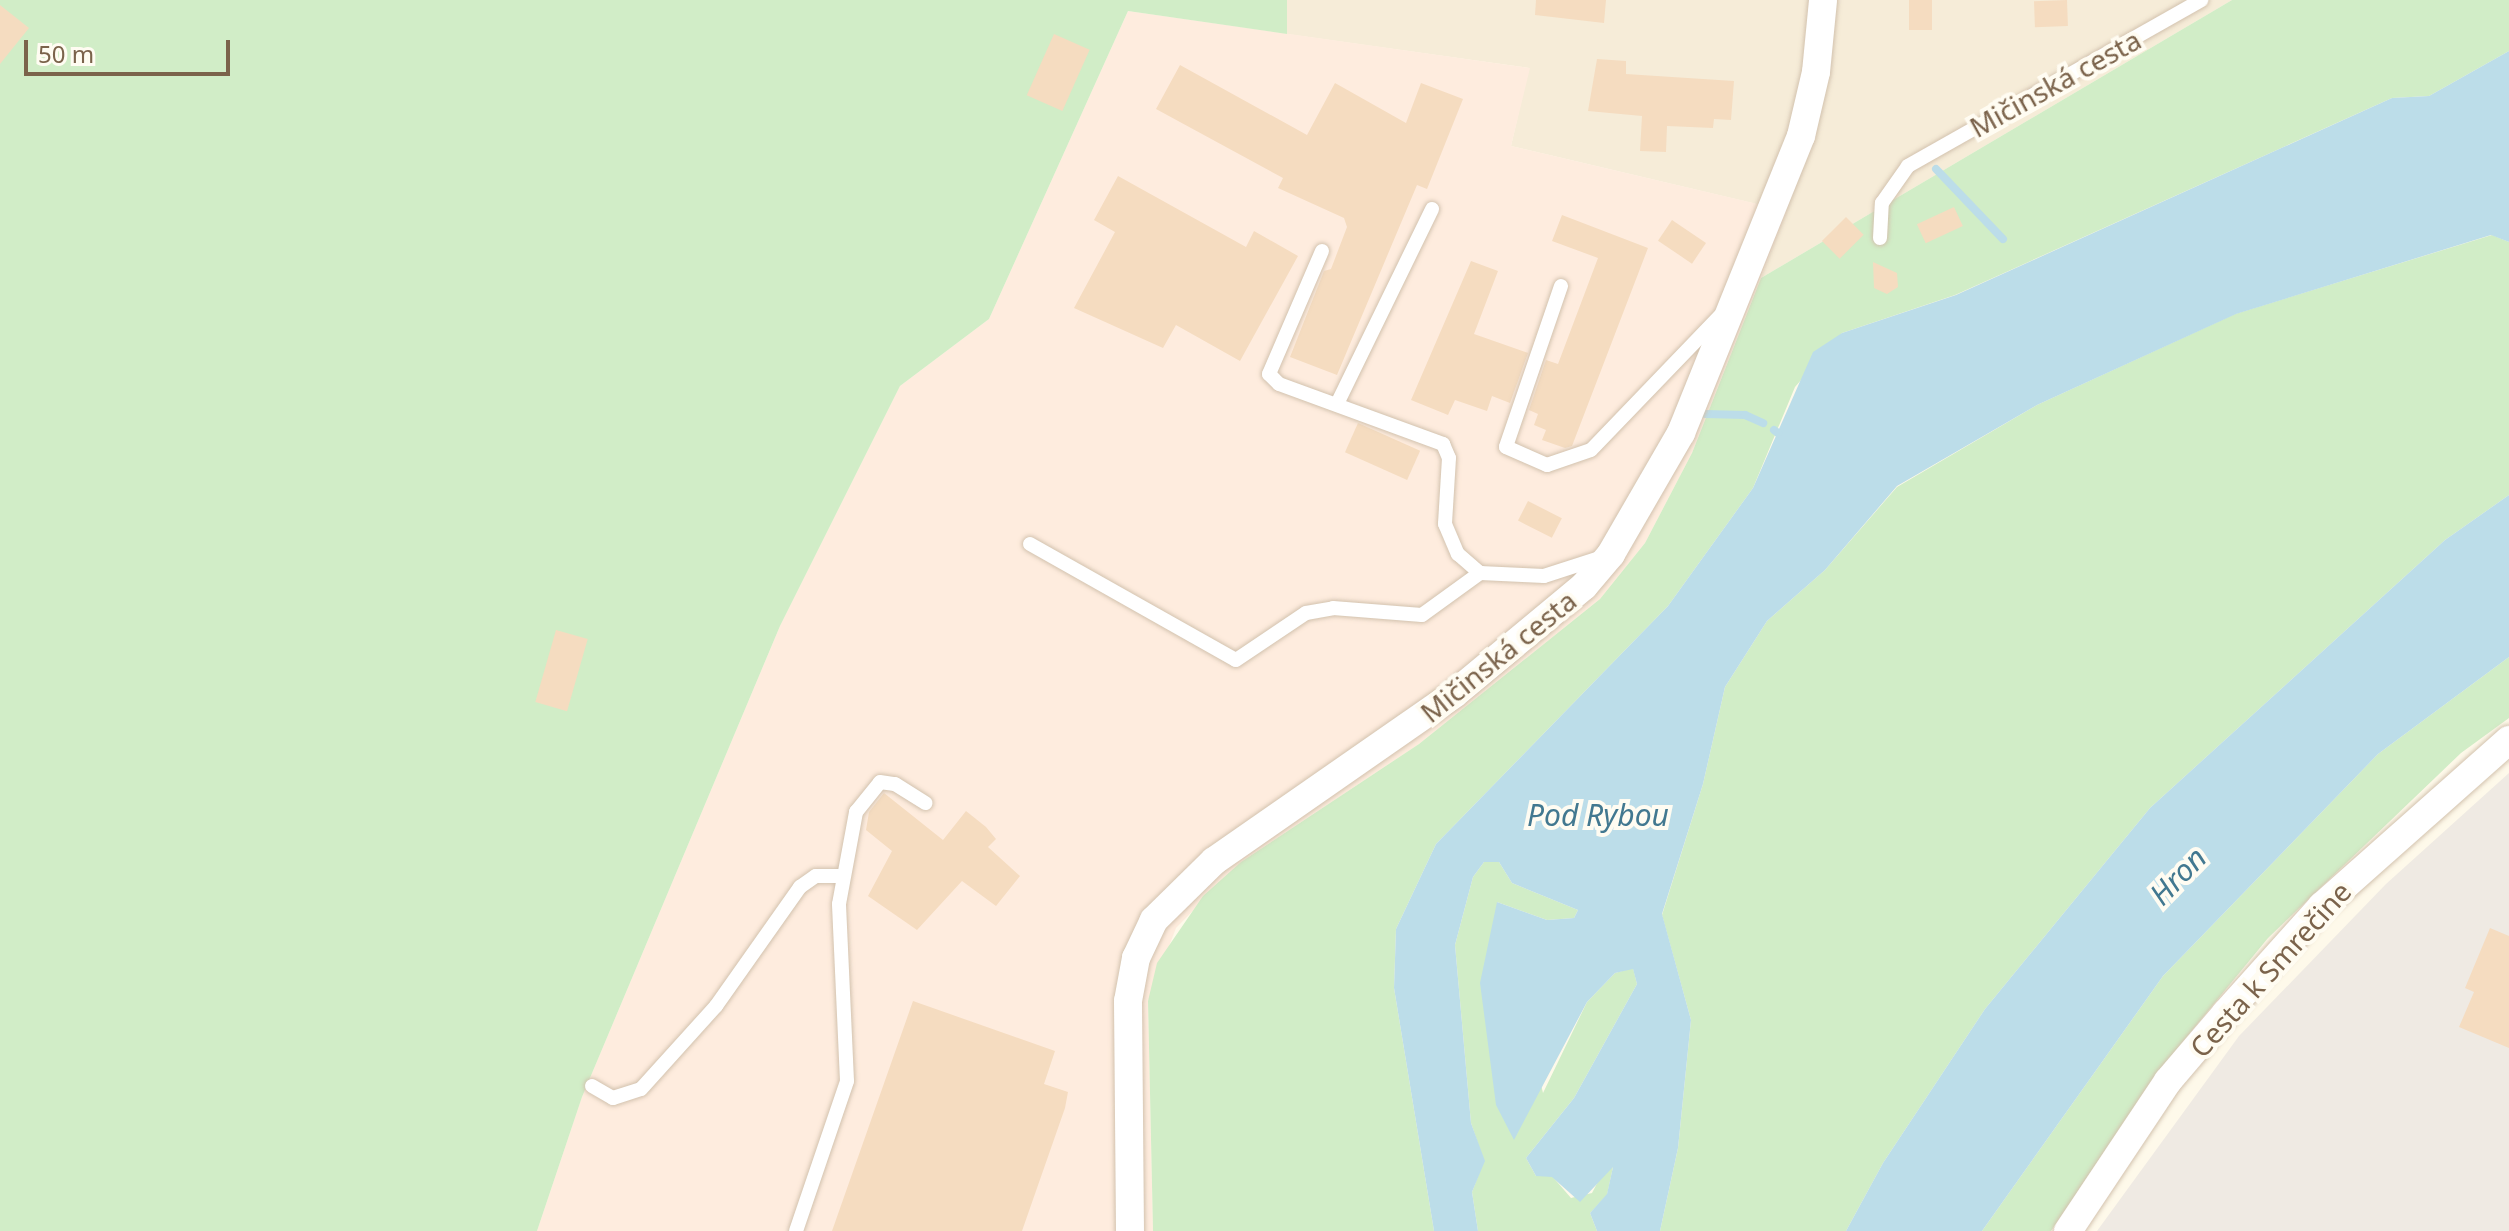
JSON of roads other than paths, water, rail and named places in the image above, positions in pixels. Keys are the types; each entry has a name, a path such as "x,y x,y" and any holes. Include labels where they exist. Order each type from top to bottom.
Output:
{"street":[{"name":"Mičinská cesta","path":"1130,1231 1128,1001 1136,958 1154,920 1214,861 1466,685 1584,586 1611,554 1681,433 1729,307 1801,136 1823,0"},
{"name":"Cesta k Smrečine","path":"2068,1231 2168,1081 2322,906 2509,740"}],"lane":[{"name":"Mičinská cesta","path":"1880,238 1882,203 1908,166 2201,0"},
{"path":"1337,404 1432,209"},
{"path":"1322,251 1267,366 1279,384 1443,444 1449,458 1445,524 1458,554 1480,573 1544,576 1611,554"},
{"path":"1561,286 1506,447 1547,465 1591,450 1729,307"},
{"path":"1030,544 1236,660 1306,613 1333,608 1422,615 1480,573"},
{"path":"796,1231 847,1081 841,876 868,789 880,782 895,784 925,803"},
{"path":"592,1086 613,1098 641,1089 716,1006 800,887 816,876 841,876"}],"water":[{"name":"Pod Rybou","path":"2509,51 2509,242 2491,235 2236,314 2037,405 1897,486 1825,570 1767,621 1725,687 1703,784 1662,914 1691,1020 1678,1148 1660,1231 1597,1231 1590,1213 1607,1194 1613,1167 1580,1202 1552,1177 1536,1176 1526,1158 1574,1098 1637,984 1633,969 1615,973 1587,1002 1514,1140 1496,1105 1480,983 1497,902 1547,920 1574,918 1578,910 1512,883 1499,862 1484,862 1473,877 1455,945 1471,1123 1485,1161 1472,1192 1478,1231 1434,1231 1394,988 1396,929 1436,844 1668,606 1753,488 1813,352 1842,333 1956,295 2392,98 2429,96"},
{"name":"Hron","path":"2509,495 2509,657 2378,754 2163,976 1982,1231 1846,1231 1883,1163 1985,1009 2150,808 2445,540"}],"waterway":[{"path":"1936,169 2003,239"},
{"path":"1705,414 1745,415 1763,423"},
{"path":"1774,430 1778,433"}]}
